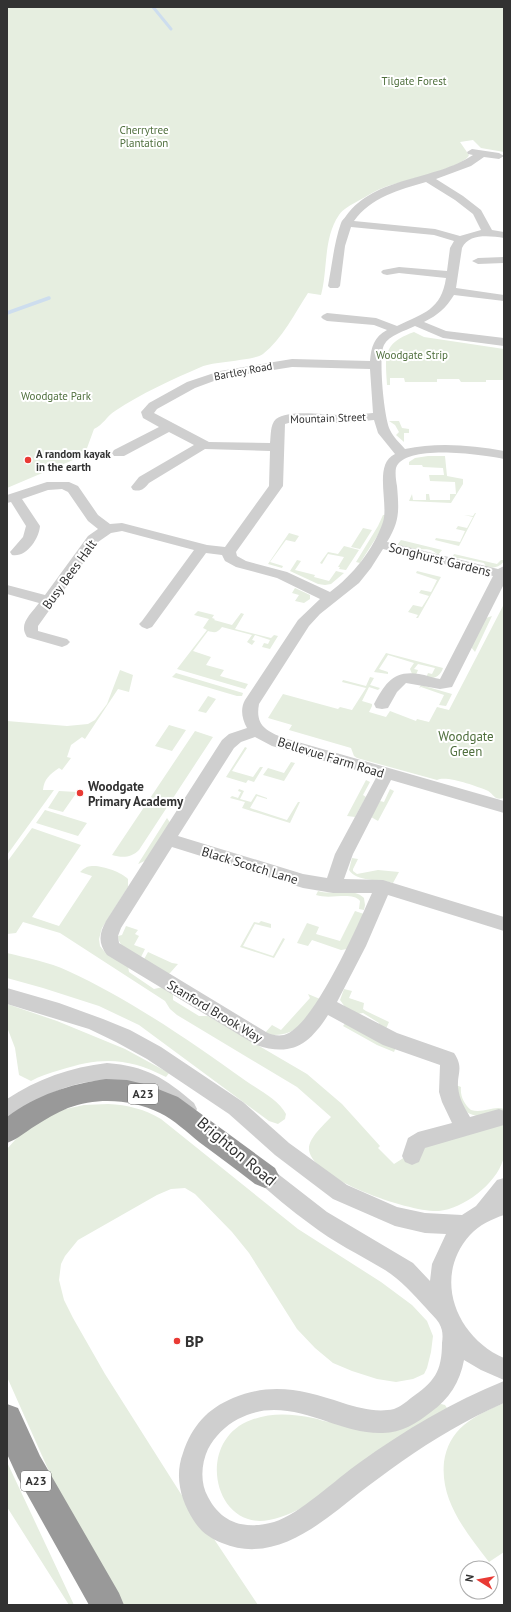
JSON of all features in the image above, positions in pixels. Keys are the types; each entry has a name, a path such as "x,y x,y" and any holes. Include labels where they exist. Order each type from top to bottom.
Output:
{"highway":[{"name":"A23","path":"7,1132 30,1114 60,1099 97,1090 127,1090 148,1095 170,1105 265,1176"},
{"name":"A23","path":"7,1419 29,1467 107,1605"}],"street":[{"path":"470,151 499,156"},
{"path":"334,286 346,224 358,208 372,198 395,188 463,167 482,154"},
{"path":"427,178 478,212 488,233"},
{"path":"346,224 436,232 448,234 462,240"},
{"path":"402,454 385,434 379,416 376,365 377,346 379,342 387,335 415,322 437,309 445,300 450,291 457,244 470,236 488,233 504,236"},
{"path":"478,261 504,260"},
{"path":"387,272 399,270 453,275"},
{"path":"450,291 504,298"},
{"path":"327,317 372,322 398,330"},
{"path":"415,322 443,334 504,342"},
{"name":"Bartley Road","path":"169,427 148,415 148,410 185,388 208,378 247,369 292,363 376,365"},
{"name":"Mountain Street","path":"229,552 276,486 278,426 280,422 285,419 342,419 379,416"},
{"path":"119,453 169,427 203,445 224,447 277,447"},
{"path":"138,487 144,480 203,445"},
{"path":"257,730 251,719 251,704 303,623 311,614 348,586 359,575 388,529 392,515 390,466 395,458 412,450 427,449 482,451 504,455"},
{"path":"17,552 29,540 33,526 10,498 54,485 69,486 73,489 93,518 107,528 129,528 203,548 229,552 230,558 237,563 282,575 331,598"},
{"name":"Busy Bees Halt","path":"62,642 32,634 30,631 30,626 50,601 93,539 107,528"},
{"name":"Songhurst Gardens","path":"379,544 503,572 446,683 441,684 414,678 404,679 393,684 382,704"},
{"path":"147,624 203,548"},
{"path":"7,589 50,601"},
{"name":"Bellevue Farm Road","path":"257,730 269,739 278,742 504,807"},
{"name":"Stanford Brook Way","path":"257,730 235,738 228,744 112,926 108,936 109,944 114,950 266,1041 280,1043 295,1039 309,1026 326,1005 383,887"},
{"path":"386,774 344,854 333,886 367,885 383,887 504,924"},
{"name":"Black Scotch Lane","path":"167,840 303,881 333,886"},
{"path":"7,996 48,1007 96,1024 123,1036 154,1053 236,1108 282,1149 340,1192 395,1216 425,1223 465,1225"},
{"path":"326,1005 390,1039 447,1059 451,1063 448,1085 449,1095 465,1127"},
{"name":"Brighton Road","path":"7,1110 36,1090 56,1082 78,1076 116,1072 130,1074 147,1080 164,1089 265,1176 319,1219 405,1270 450,1322 467,1347 492,1364 504,1369"},
{"path":"412,1156 415,1144 418,1141 499,1118"},
{"path":"484,1212 504,1187"},
{"path":"504,1205 484,1212 465,1225 448,1247 442,1265 441,1295 450,1322 453,1363 445,1383 432,1398 415,1410 398,1419 381,1422 361,1420 301,1402 281,1398 270,1398 250,1402 222,1416 212,1424 198,1442 191,1466 191,1486 195,1498 206,1518 222,1531 237,1536 260,1537 286,1530 412,1441 469,1407 504,1392"}],"green space":[{"path":"7,7 504,7 504,152 481,148 473,140 460,142 469,155 465,160 431,174 382,188 347,207 339,215 330,234 321,295 308,293 282,333 263,354 252,358 216,363 201,367 146,393 115,411 94,429 83,459 78,458 7,488"},
{"name":"Woodgate Strip","path":"414,332 424,337 504,349 504,380 461,382 459,379 437,379 437,382 405,382 404,378 390,378 390,385 387,385 386,358 388,351 396,341"},
{"path":"389,421 399,421 402,428 409,429 409,433 404,433 404,442 396,435 399,432 395,425"},
{"path":"445,456 447,476 463,479 463,484 451,503 409,501 412,494 413,500 426,500 426,494 429,494 430,500 450,500 450,494 456,494 455,482 430,481 429,475 444,475 443,468 409,465 409,462 415,458"},
{"path":"475,513 459,546 435,540 436,538 460,542 465,531 456,529 458,526 467,528 473,517 464,515 473,516"},
{"path":"383,515 386,515 383,527 360,563 356,562 378,526"},
{"path":"363,528 372,530 360,549 351,547"},
{"path":"289,533 299,536 295,542 286,540 270,562 283,566 282,568 268,564"},
{"path":"401,540 442,550 438,555 429,550 407,548 397,545"},
{"path":"344,546 359,550 346,570 339,569 340,567 338,567 344,557 328,554 322,564 320,563 328,552 338,554"},
{"path":"454,554 497,564 501,560 504,561 496,567 486,567 484,563 460,558 455,559 453,556"},
{"path":"297,560 301,561 295,570 315,575 314,577 329,581 336,571 344,573 331,584 318,584 290,571"},
{"path":"417,571 441,577 418,618 416,618 418,615 408,612 413,605 422,607 429,596 419,593 421,590 431,592 437,580 416,573"},
{"path":"295,588 310,595 310,599 304,603 295,601 299,595 292,593"},
{"name":"Woodgate Green","path":"504,604 504,798 496,798 489,791 461,782 447,779 437,780 357,758 354,756 351,748 289,730 292,725 268,718 283,694 338,709 340,707 352,710 366,688 342,682 343,680 366,686 370,677 374,678 370,685 380,688 378,690 369,687 362,701 372,704 369,712 386,717 390,711 416,721 417,719 429,722 437,707 449,710"},
{"path":"198,611 214,615 212,618 215,619 214,620 232,625 241,613 244,614 235,629 271,638 274,635 278,636 270,649 262,647 264,643 268,644 270,640 255,635 252,640 255,641 252,645 247,642 252,635 222,627 216,632 208,631 193,651 211,657 206,665 224,670 220,676 248,684 245,689 177,669 207,630 203,628 209,619 194,615"},
{"path":"492,616 475,652 471,647 486,618"},
{"path":"386,653 443,668 440,674 436,677 426,678 428,673 432,674 435,668 418,664 414,669 418,670 416,675 412,674 410,669 414,663 388,655 379,669 388,672 388,674 374,672"},
{"path":"120,670 133,675 129,692 118,689 85,739 82,737 71,745 67,757 71,758 62,770 59,768 48,777 43,790 54,790 7,855 7,721 67,726 88,724 95,720 107,704"},
{"path":"176,673 243,693 242,696 237,696 172,677"},
{"path":"421,685 452,694 446,706 439,705 444,695 421,687 419,688"},
{"path":"208,696 216,699 206,713 198,711"},
{"path":"169,725 186,730 172,751 155,746"},
{"path":"195,731 213,737 139,850 133,855 126,857 112,855"},
{"path":"245,747 247,748 232,771 253,777 260,767 263,767 254,782 248,780 246,783 226,777"},
{"path":"291,762 295,763 284,781 263,775 268,768 284,773"},
{"path":"366,780 370,782 363,795 366,797 355,817 347,816"},
{"path":"239,789 244,791 240,799 251,802 256,794 267,798 257,796 250,808 287,820 298,802 300,802 290,823 242,808 245,802 230,798 232,796 238,798 241,792 238,791"},
{"path":"390,789 394,791 378,821 371,817 380,801 384,802"},
{"path":"59,791 77,792 63,812 48,808"},
{"path":"45,810 87,823 78,836 36,823"},
{"path":"167,818 171,824 147,860 138,864"},
{"path":"32,828 81,845 32,917 59,926 92,876 80,872 87,867 101,867 125,876 128,879 128,887 102,928 99,939 100,946 104,951 128,966 129,972 154,989 163,987 173,994 173,1000 199,1016 208,1016 307,1074 342,1104 380,1146 378,1148 394,1164 405,1157 420,1159 422,1148 504,1124 504,1156 499,1169 493,1178 477,1194 468,1200 458,1206 439,1211 408,1207 365,1192 345,1183 327,1172 315,1161 309,1150 309,1145 314,1136 331,1117 297,1087 177,1015 170,1009 165,1001 60,933 23,922 16,933 7,934 7,862"},
{"path":"352,858 358,859 353,869 353,871 357,874 378,870 399,872 393,883 357,877 349,870"},
{"path":"318,891 359,894 364,898 364,910 359,909 360,901 356,898 347,896 328,897 316,895"},
{"path":"355,911 364,914 347,949 341,950 312,940 308,946 297,943 307,923 319,927 316,934 340,941"},
{"path":"261,921 271,924 271,928 255,924 243,946 273,956 283,938 285,939 274,958 240,947 254,922 259,923"},
{"path":"126,926 138,930 135,934 139,936 134,945 145,949 140,959 126,950 119,940 118,936 122,935"},
{"path":"148,952 172,963 178,964 170,973 166,975 143,961"},
{"path":"7,953 38,960 61,968 91,982 137,1008 182,1036 279,1104 286,1114 285,1119 278,1124 269,1121 139,1025 99,1006 7,978"},
{"path":"344,989 352,991 349,998 364,1003 363,1009 389,1022 385,1031 379,1029 379,1023 363,1013 357,1014 345,1007 340,1000"},
{"path":"308,994 320,999 298,1027 284,1034 264,1034 272,1025 281,1030 310,998"},
{"path":"7,1004 57,1021 125,1049 169,1073 166,1077 152,1070 139,1066 114,1061 101,1061 75,1066 31,1081 19,1075 15,1048 7,1027"},
{"path":"347,1021 396,1047 394,1052 377,1045 343,1026"},
{"path":"456,1085 461,1087 463,1100 471,1110 480,1111 500,1108 504,1109 504,1118 481,1117 465,1111 461,1105"},
{"path":"108,1104 136,1108 161,1119 298,1229 381,1282 412,1305 427,1321 433,1336 427,1368 424,1374 413,1379 396,1382 377,1379 333,1363 315,1348 297,1329 249,1253 232,1232 195,1194 185,1188 171,1189 157,1195 78,1240 65,1256 61,1264 59,1280 64,1300 73,1318 105,1374 181,1494 206,1527 258,1605 124,1605 56,1487 7,1377 7,1149 23,1131 61,1110 84,1105"},
{"path":"504,1403 504,1552 492,1560 488,1560 456,1515 446,1490 444,1476 445,1456 453,1437 469,1421"},
{"path":"441,1404 445,1405 447,1408 313,1501 292,1513 269,1520 250,1520 235,1512 224,1499 218,1482 217,1464 222,1446 233,1431 251,1420 259,1417 282,1414 315,1418 329,1422 340,1422"},
{"path":"7,1462 74,1605 69,1605 7,1507"}],"waterway":[{"path":"153,7 171,29"},
{"path":"7,313 49,298"}],"place":[{"name":"A random kayak in the earth","path":"28,460"},
{"name":"Woodgate Primary Academy","path":"80,793"},
{"name":"BP","path":"177,1341"}],"park label":[{"name":"Tilgate Forest","path":"414,81"},
{"name":"Cherrytree Plantation","path":"144,136"},
{"name":"Woodgate Park","path":"56,396"}]}
